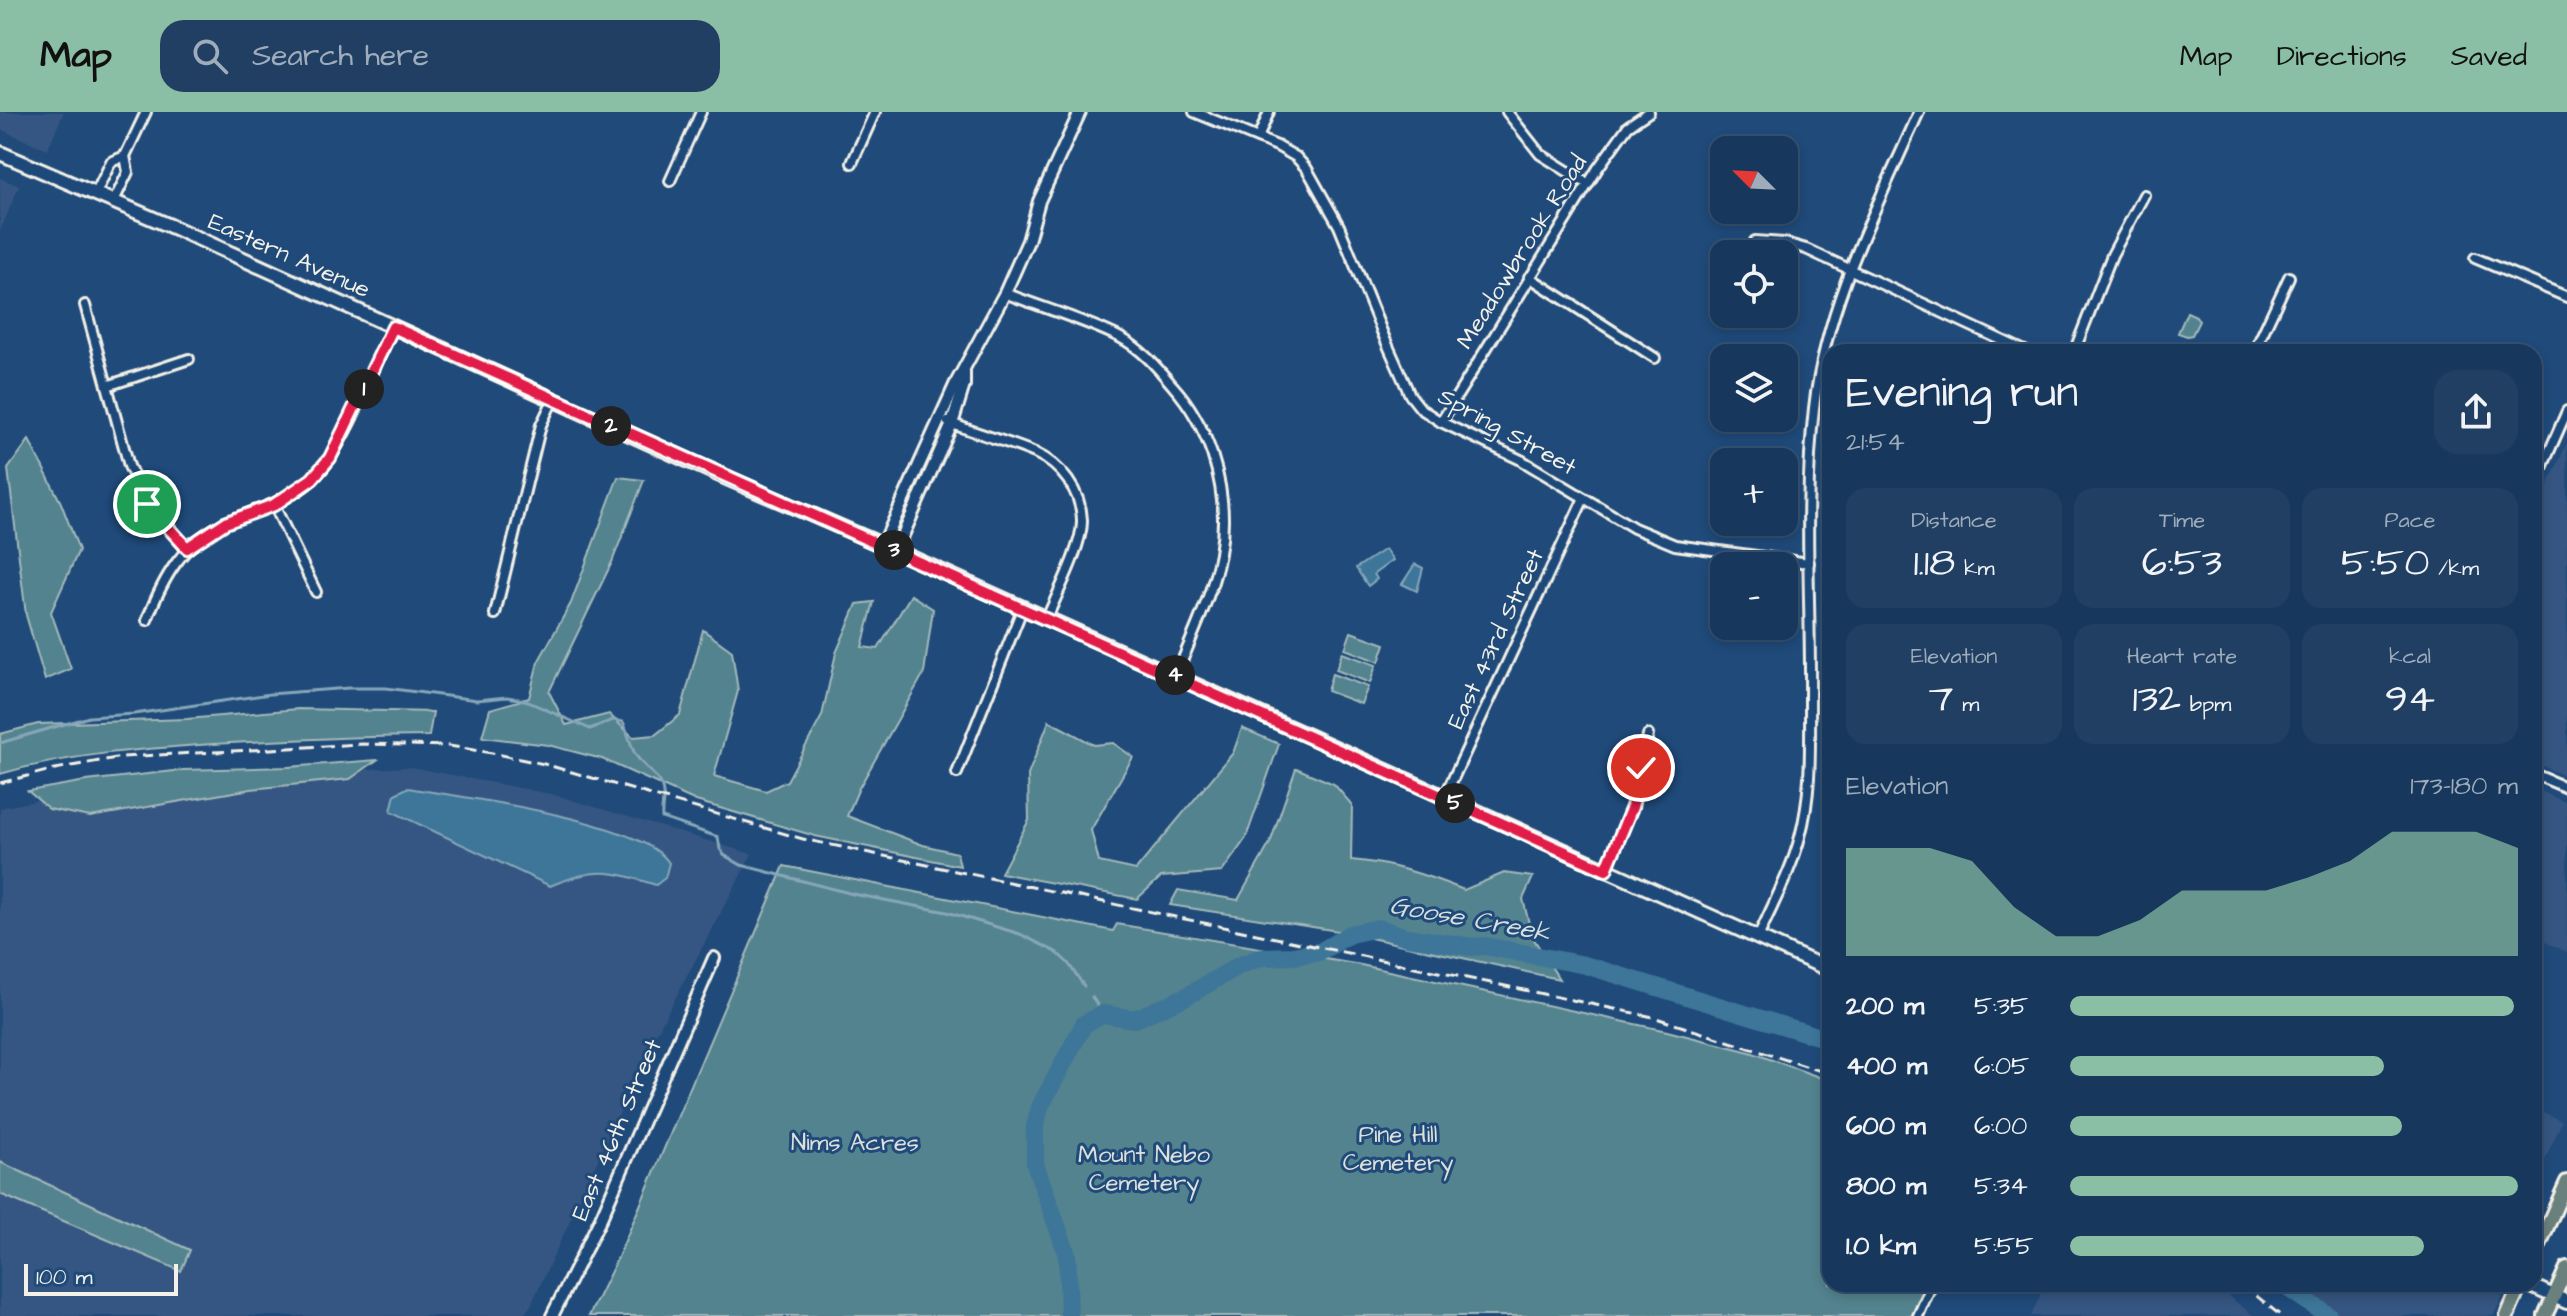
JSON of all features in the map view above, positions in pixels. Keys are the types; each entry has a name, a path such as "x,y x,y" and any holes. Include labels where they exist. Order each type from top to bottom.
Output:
{"main road":[{"name":"Eastern Avenue","path":"0,153 175,228 720,475 1023,607 1822,966"},
{"path":"2542,1238 2567,1182"},
{"path":"2545,1316 2561,1299 2567,1268"},
{"path":"2542,1291 2561,1299"},
{"path":"2507,1316 2520,1292"}],"street":[{"path":"113,203 128,172 125,156 146,112"},
{"path":"670,181 701,112"},
{"path":"852,163 875,112"},
{"path":"890,548 940,418 979,336 1005,293 1028,241 1039,201 1080,112"},
{"name":"Spring Street","path":"1194,112 1296,157 1307,169 1339,226 1410,395 1421,409 1441,422 1521,460 1634,528 1675,545 1809,563"},
{"path":"1258,138 1269,112"},
{"path":"1507,112 1540,154 1588,184"},
{"name":"Meadowbrook Road","path":"1441,422 1588,184 1628,126 1649,112"},
{"path":"1828,344 1837,306 1851,269 1919,112"},
{"path":"95,195 111,162 125,156"},
{"path":"2077,344 2112,255 2144,195"},
{"path":"1798,247 2010,344"},
{"path":"2475,258 2567,297"},
{"path":"1529,277 1655,358"},
{"path":"2258,344 2289,277"},
{"path":"1005,293 1120,338 1144,354 1178,391 1203,429 1218,473 1225,518 1222,547 1215,579 1176,676"},
{"path":"85,305 129,466 147,504 187,548"},
{"path":"147,620 161,584 187,548 225,523 274,505 312,479 330,458 393,327"},
{"path":"107,386 189,359"},
{"path":"890,548 952,424 964,385 964,372"},
{"path":"1758,938 1800,838 1807,800 1810,748 1809,499 1814,407 1822,372"},
{"path":"495,614 541,425 553,400"},
{"path":"2542,469 2567,411"},
{"path":"940,418 1046,459 1056,465 1067,479 1077,499 1082,522 1073,556 1047,618"},
{"path":"2542,459 2546,461"},
{"name":"East 43rd Street","path":"1444,798 1584,498"},
{"path":"274,505 316,592"},
{"path":"957,773 1023,607"},
{"path":"1606,870 1632,807 1648,735"},
{"path":"2542,777 2567,788"},
{"name":"East 46th Street","path":"552,1316 601,1218 714,958"},
{"path":"1918,1316 1928,1292"}],"shaded area":[{"path":"0,112 64,112 47,150 0,129"},
{"path":"0,178 19,186 0,231"},
{"path":"2567,443 2567,777 2542,766 2542,499"},
{"path":"1385,549 1393,560 1374,574 1377,579 1368,586 1356,568"},
{"path":"1415,564 1423,568 1417,591 1402,584"},
{"path":"411,767 555,795 752,854 655,1036 531,1305 523,1316 0,1316 0,808 135,781"},
{"path":"407,788 548,813 625,835 653,848 669,863 665,878 656,885 626,876 591,873 550,886 391,811 395,794"},
{"path":"2542,792 2567,803 2567,952 2542,941"},
{"path":"2542,1112 2562,1121 2542,1167"},
{"path":"2042,1292 2223,1292 2254,1316 2031,1316"},
{"path":"2300,1292 2495,1292 2503,1296 2493,1316 2335,1316"}],"green space":[{"path":"2187,312 2199,321 2192,335 2187,336 2178,333"},
{"path":"29,440 61,503 79,550 51,612 71,669 45,680 26,615 8,469"},
{"path":"618,477 644,480 612,562 549,692 566,725 609,714 633,737 655,735 680,715 703,630 732,651 738,691 714,776 766,791 787,781 822,716 836,653 857,604 874,602 862,647 878,649 911,595 933,609 924,673 859,788 847,816 923,845 957,853 960,866 815,836 696,801 602,759 548,745 482,737 490,709 529,698 538,662 571,603"},
{"path":"1351,632 1385,644 1379,662 1345,649"},
{"path":"1342,653 1376,665 1370,683 1336,670"},
{"path":"1332,674 1368,687 1361,704 1327,691"},
{"path":"298,709 433,712 429,736 321,738 159,748 79,757 0,774 0,734 38,724 187,719"},
{"path":"1049,721 1094,745 1113,743 1133,757 1091,830 1099,862 1136,870 1233,753 1242,728 1279,744 1246,838 1222,872 1161,877 1137,899 1001,873 1029,820 1028,775"},
{"path":"377,760 350,779 251,789 90,817 49,809 28,791 183,770 288,767"},
{"path":"1296,768 1334,784 1352,805 1351,860 1408,870 1464,890 1504,873 1533,877 1523,899 1532,936 1559,979 1338,931 1170,905 1178,890 1238,900 1270,843"},
{"path":"784,866 1113,931 1117,924 1361,965 1667,1031 1750,1052 1822,1078 1822,1292 1922,1292 1912,1316 589,1316 619,1255"},
{"path":"0,1162 190,1250 181,1271 0,1194"}],"waterway":[{"path":"0,743 89,717 134,714 270,694 349,688 386,688 477,700 507,697 524,700 590,729 613,720 623,722 634,752 662,787 662,818 718,837 724,855 741,865 853,894 947,912 1020,934 1056,952 1084,986"},
{"name":"Goose Creek","path":"1069,1316 1067,1254 1035,1164 1035,1127 1040,1107 1084,1024 1103,1014 1134,1019 1187,996 1240,965 1262,957 1320,952 1350,934 1378,928 1407,937 1472,947 1485,946 1585,965 1822,1038"},
{"path":"1092,997 1103,1014"},
{"name":"Goose Creek","path":"2294,1292 2329,1316"}],"railway":[{"path":"0,783 122,757 362,744 449,746 544,764 803,839 1653,1017 1822,1071"},
{"path":"2252,1292 2281,1316"}],"route":[{"path":"147,504 187,548 225,523 274,505 312,479 330,458 393,327 1606,870 1622,837 1641,768"}],"park label":[{"name":"Nims Acres","path":"855,1143"},
{"name":"Pine Hill Cemetery","path":"1398,1149"},
{"name":"Mount Nebo Cemetery","path":"1144,1169"}]}
